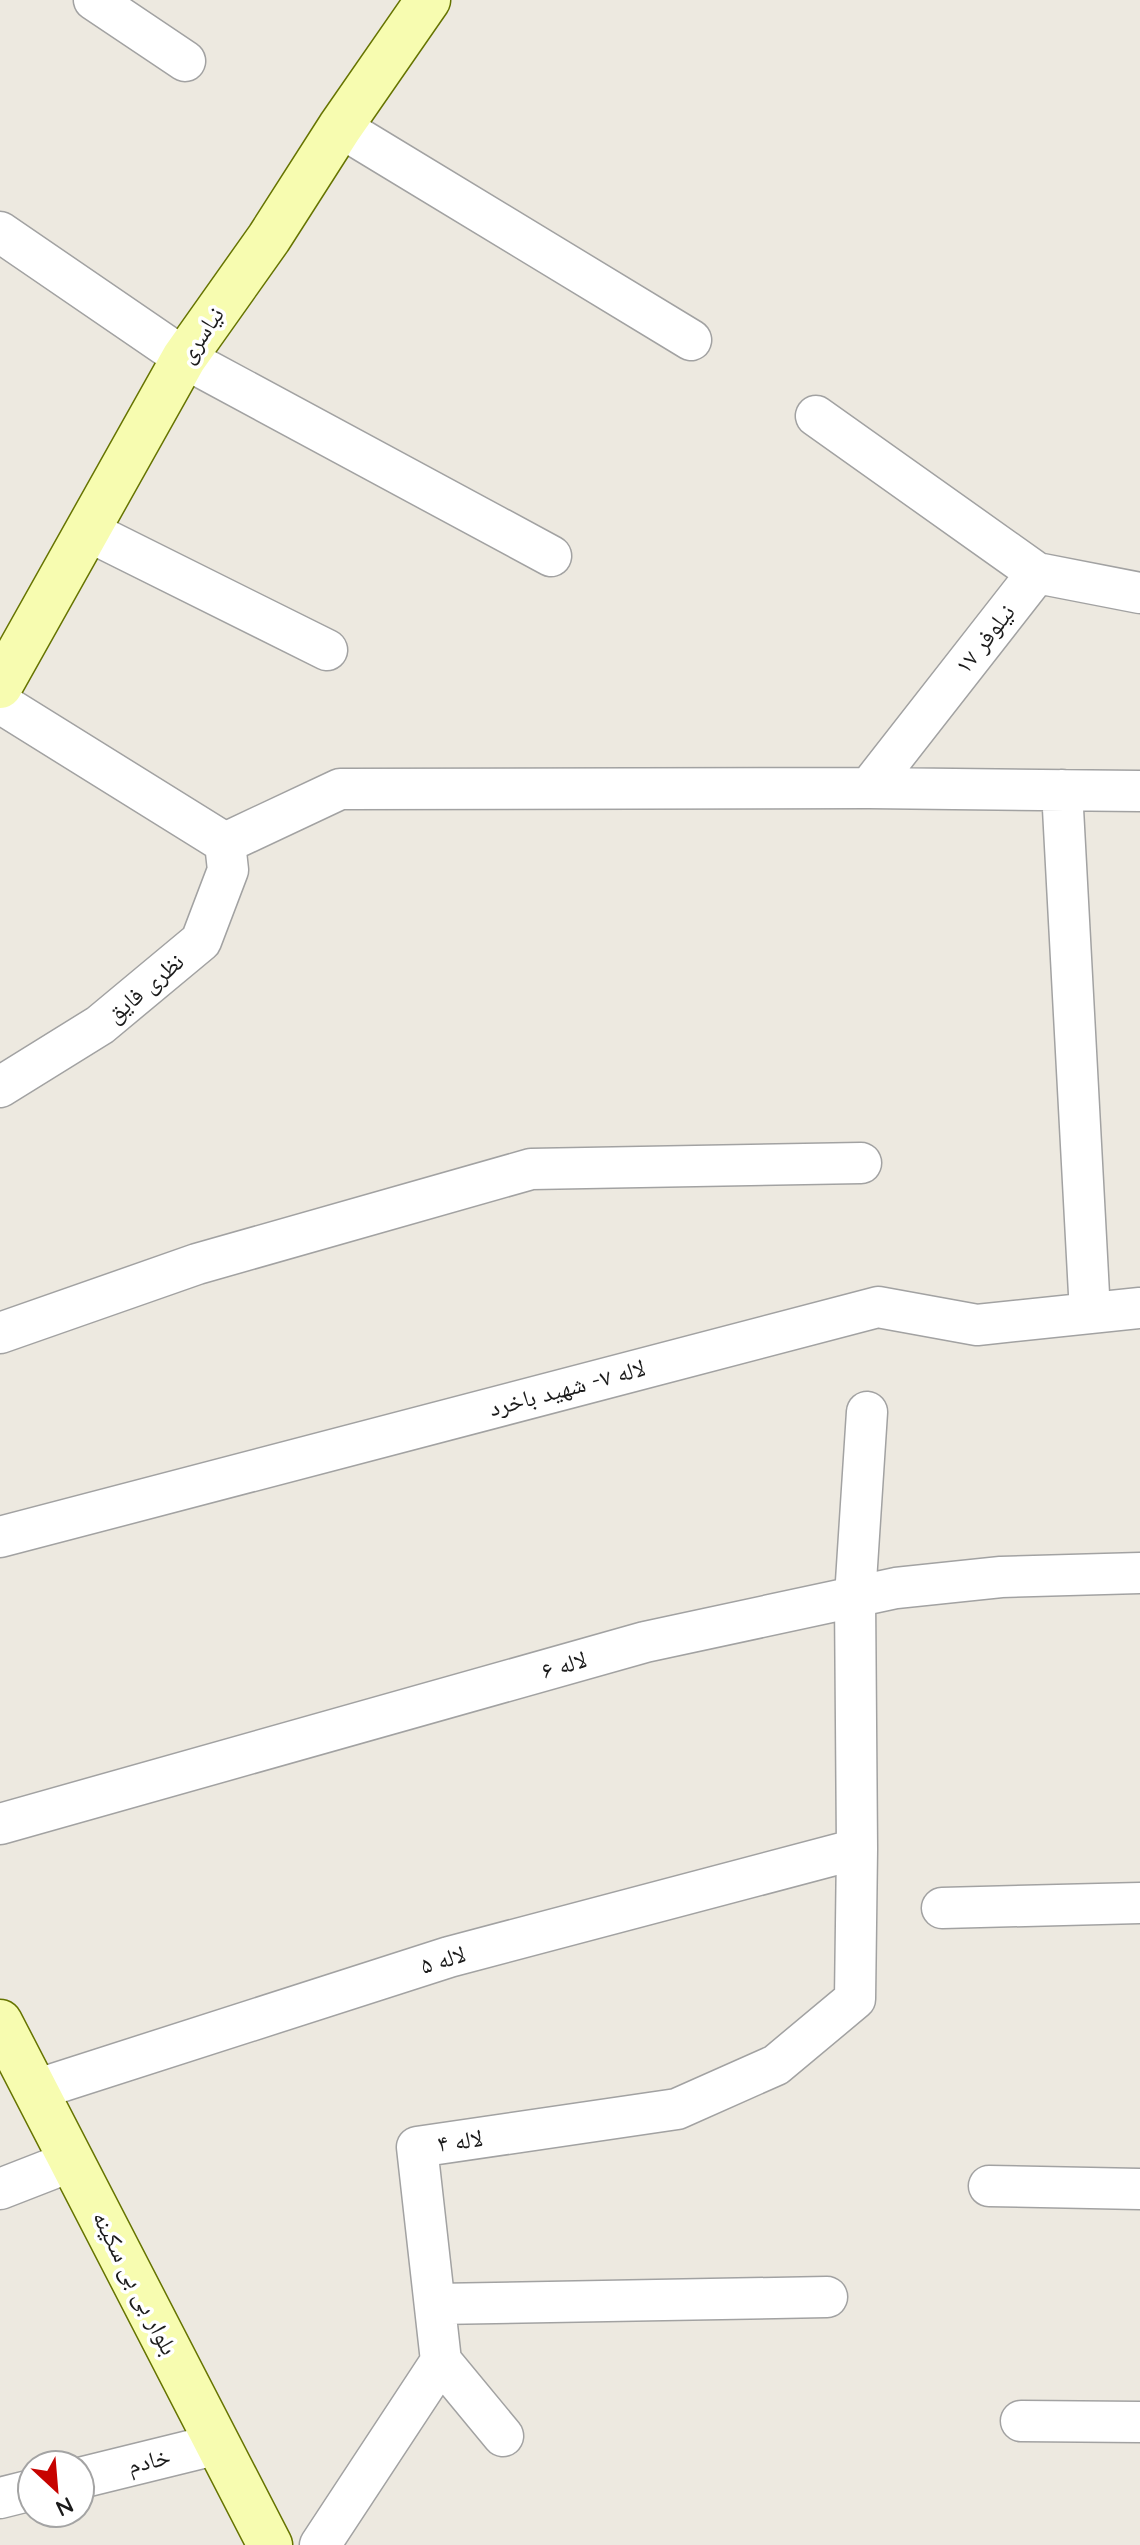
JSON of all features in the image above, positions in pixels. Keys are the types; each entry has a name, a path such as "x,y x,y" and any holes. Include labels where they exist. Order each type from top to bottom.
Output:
{"street":[{"path":"94,0 185,61"},
{"name":"نیاسری","path":"0,686 184,358 269,238 340,127 428,0"},
{"path":"340,127 691,340"},
{"path":"0,232 184,358 551,556"},
{"path":"816,416 1037,573 1140,593"},
{"path":"88,531 327,650"},
{"name":"نیلوفر ۱۷","path":"869,788 1037,573"},
{"path":"0,703 225,843 340,789 1140,791"},
{"path":"1062,790 1090,1313"},
{"name":"نظری فایق","path":"0,1087 100,1025 201,941 228,870 225,843"},
{"path":"0,1333 197,1264 531,1169 861,1163"},
{"name":"لاله ۷- شهید باخرد","path":"0,1537 878,1307 977,1325 1140,1308"},
{"path":"857,1849 855,1597 867,1412"},
{"name":"لاله ۶","path":"0,1824 645,1642 896,1588 1001,1577 1140,1573"},
{"name":"لاله ۴","path":"441,2361 417,2147 677,2109 776,2065 855,1999 857,1849"},
{"name":"لاله ۵","path":"35,2090 449,1957 857,1849"},
{"path":"942,1908 1140,1903"},
{"name":"بلوار بی بی سکینه","path":"0,2022 270,2545"},
{"path":"0,2189 72,2161"},
{"path":"989,2186 1140,2189"},
{"path":"436,2304 827,2297"},
{"path":"320,2545 441,2361 503,2436"},
{"path":"1021,2421 1140,2422"},
{"name":"خادم","path":"96,2474 218,2444"}]}
